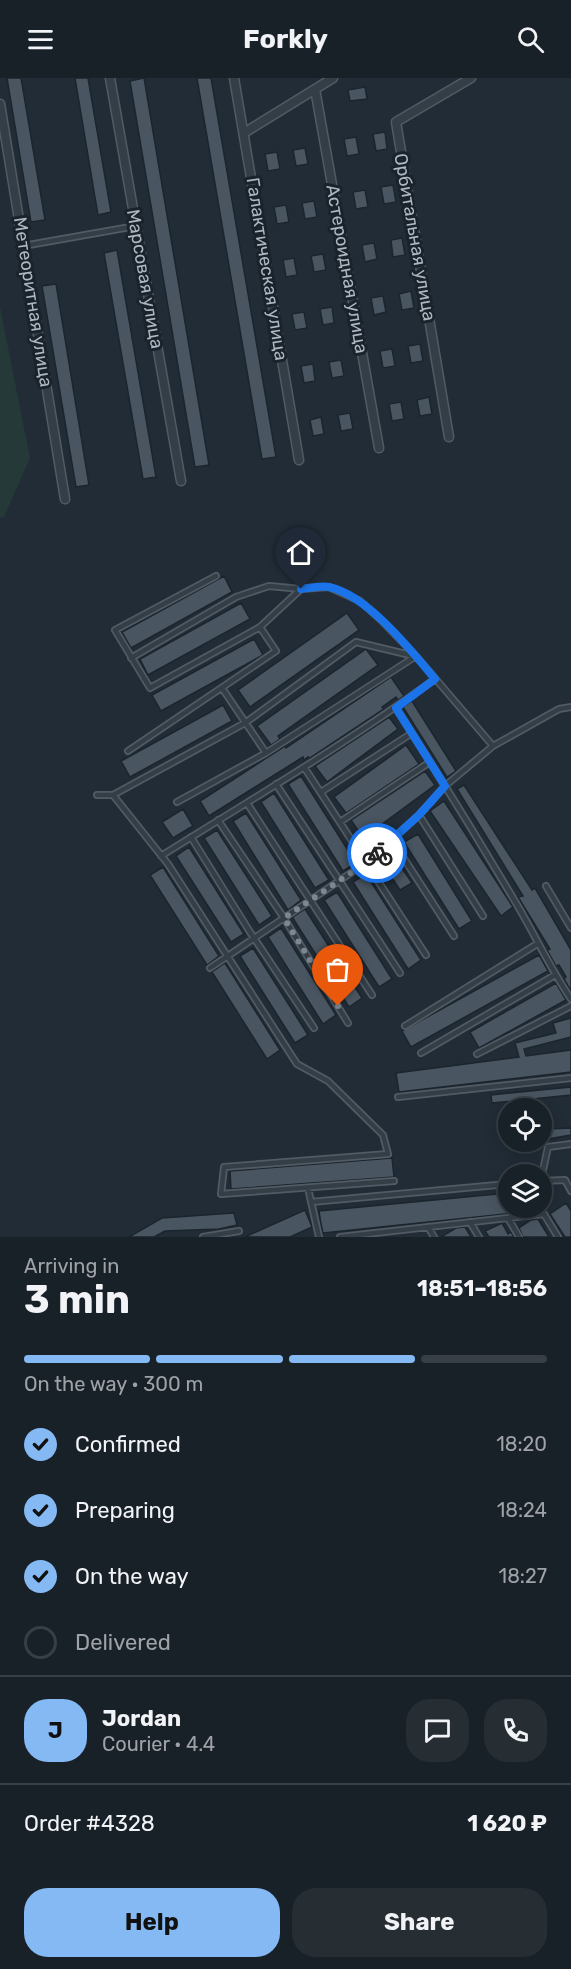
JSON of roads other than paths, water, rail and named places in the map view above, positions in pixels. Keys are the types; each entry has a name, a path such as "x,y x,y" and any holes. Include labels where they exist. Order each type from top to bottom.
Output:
{"street":[{"name":"Марсовая улица","path":"110,78 181,481"},
{"name":"Галактическая улица","path":"234,78 298,460"},
{"path":"244,133 333,78"},
{"name":"Орбитальная улица","path":"449,437 396,122 471,78"},
{"name":"Астероидная улица","path":"315,89 379,448"},
{"name":"Метеоритная улица","path":"0,104 65,499"}],"lane":[{"path":"23,246 136,226"},
{"path":"216,576 115,630 150,688 260,627 301,589"},
{"path":"131,658 236,597 269,586 301,589 329,587 360,602 416,656 493,746"},
{"path":"128,751 276,651 260,627"},
{"path":"98,795 113,795 245,723 356,642 416,656"},
{"path":"177,802 266,753 416,656"},
{"path":"161,856 396,708 435,679"},
{"path":"222,688 266,753"},
{"path":"396,708 517,905 537,944 571,999"},
{"path":"210,968 367,862 419,815 445,786 493,746 559,710 571,708"},
{"path":"321,792 412,733"},
{"path":"340,822 430,762"},
{"path":"304,767 426,955"},
{"path":"276,784 400,973"},
{"path":"113,795 161,856 297,1064 328,1081 383,1135 388,1154 224,1167 220,1194 394,1181"},
{"path":"247,803 372,995"},
{"path":"419,815 483,916"},
{"path":"218,820 284,918 348,1023"},
{"path":"191,837 314,1028"},
{"path":"392,840 454,936"},
{"path":"546,886 571,928"},
{"path":"405,1026 537,944"},
{"path":"421,1053 555,975"},
{"path":"477,1054 571,1006"},
{"path":"398,1097 571,1078"},
{"path":"544,1164 548,1147 571,1144"},
{"path":"552,1181 565,1180 571,1191"},
{"path":"311,1202 498,1185"},
{"path":"308,1188 318,1235 310,1237"},
{"path":"340,1237 508,1218 519,1237"},
{"path":"546,1218 558,1237"},
{"path":"470,1222 479,1237"},
{"path":"428,1227 434,1237"},
{"path":"203,1237 239,1231"},
{"path":"396,1231 400,1237"}]}
